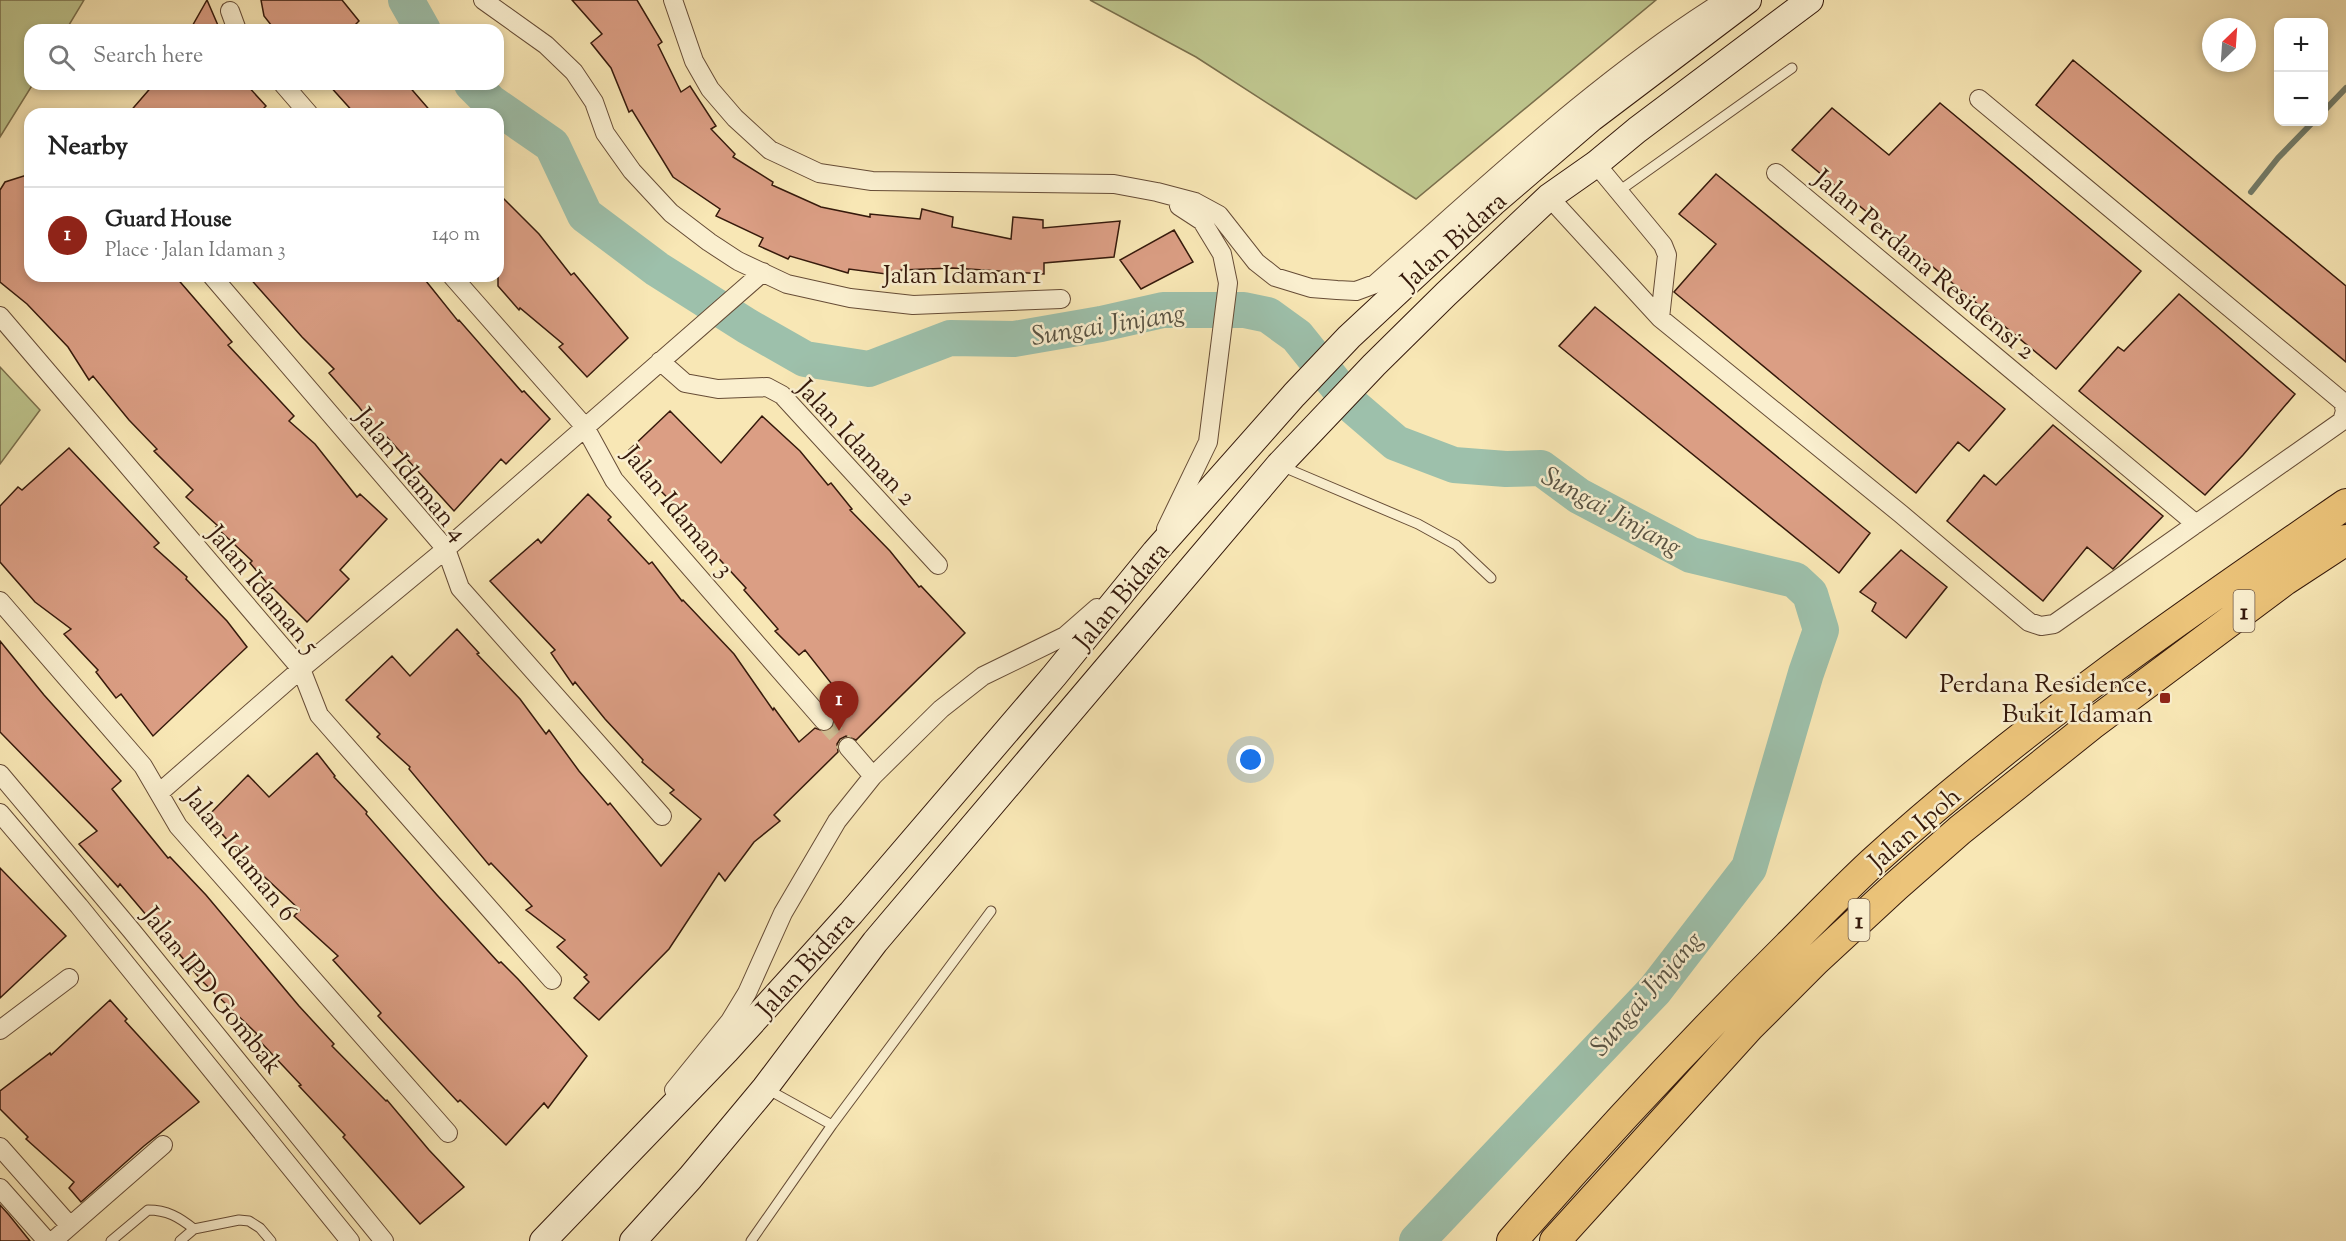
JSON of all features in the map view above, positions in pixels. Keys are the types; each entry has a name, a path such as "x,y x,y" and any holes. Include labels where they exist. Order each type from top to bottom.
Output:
{"highway":[{"name":"Jalan Ipoh","path":"1512,1241 1610,1130 1740,994 1872,864 2014,742 2068,701 2346,504"},
{"name":"Jalan Ipoh","path":"1556,1241 1749,1028 1816,960 1895,887 1960,830 2073,740 2285,580 2346,540"},
{"path":"2285,580 2346,553"}],"main road":[{"name":"Jalan Bidara","path":"543,1241 726,1051 851,912 1054,676 1155,552 1294,394 1349,337 1493,203 1592,118 1749,0"},
{"name":"Jalan Bidara","path":"633,1241 690,1178 765,1088 875,942 1279,465 1374,365 1549,197 1596,164 1637,130 1810,0"},
{"path":"1383,303 1516,201 1564,158 1576,152 1587,153 1596,164"}],"street":[{"name":"Jalan Idaman 1","path":"483,0 546,45 574,72 594,102 605,133 632,171 671,213 738,261 788,284 850,298 913,305 1061,299"},
{"path":"673,0 694,61 710,89 735,118 770,150 819,173 872,181 1114,184 1157,192 1195,202 1219,215 1256,262 1275,277 1311,288 1356,291 1375,284 1621,71 1680,28 1725,0"},
{"path":"230,11 235,24"},
{"path":"288,90 304,108"},
{"path":"1549,197 1660,318 1901,514 2029,622 2042,626 2054,624 2342,421 2345,411 2343,402 1980,99"},
{"path":"1596,164 1663,245 1667,255 1660,318"},
{"name":"Jalan Perdana Residensi 2","path":"1776,174 2196,524"},
{"path":"600,1182 730,1021 747,993 783,913 837,821 873,776 940,709 982,676 1065,636 1155,552 1208,442 1228,283 1222,254 1202,220 1157,192"},
{"path":"159,793 301,669 446,549 763,272"},
{"name":"Jalan Idaman 4","path":"217,282 446,549 460,588 662,816"},
{"name":"Jalan Idaman 3","path":"457,282 585,427 614,480 824,721"},
{"name":"Jalan Idaman 5","path":"0,316 301,669 319,715 552,980"},
{"name":"Jalan Idaman 2","path":"660,361 685,383 718,389 767,387 782,395 938,565"},
{"name":"Jalan Idaman 6","path":"0,601 143,766 178,826 448,1133"},
{"path":"848,747 873,776"},
{"name":"Jalan IPD Gombak","path":"0,774 153,957 384,1241"},
{"name":"Jalan IPD Gombak","path":"0,813 79,906 350,1241"},
{"path":"0,1030 69,978"},
{"path":"53,1241 162,1145"},
{"path":"0,1147 70,1226"},
{"path":"0,1188 47,1241"}],"lane":[{"path":"1619,191 1792,68"},
{"path":"1279,465 1418,524 1455,544 1491,578"},
{"path":"751,1241 832,1125 991,911"},
{"path":"765,1088 832,1125"},
{"path":"111,1241 148,1210 161,1210 181,1218 194,1229"},
{"path":"180,1241 194,1229 226,1221 249,1221 260,1227 271,1241"}],"green space":[{"path":"0,0 84,0 70,24 24,24 24,90 29,90 0,137"},
{"path":"1090,0 1656,0 1416,199 1196,57"},
{"path":"0,367 40,410 0,464"}],"building":[{"path":"207,0 217,24 193,24"},
{"path":"261,0 342,0 359,21 356,24 270,24 264,16"},
{"path":"572,0 637,0 662,42 658,45 681,92 690,86 716,126 711,129 735,154 733,157 773,182 772,185 821,207 870,217 870,214 920,219 922,209 953,217 952,227 1011,239 1013,217 1043,220 1043,228 1120,221 1114,257 1044,263 1044,274 953,268 901,270 901,276 849,269 848,273 790,256 788,259 759,246 763,238 716,216 720,209 673,177 632,110 629,112 611,68 591,43 602,34"},
{"path":"2073,60 2346,286 2346,362 2036,105"},
{"path":"149,90 251,90 266,106 264,108 133,108"},
{"path":"333,90 412,90 428,108 350,108"},
{"path":"1940,103 2141,271 2056,369 1792,150 1832,108 1889,155"},
{"path":"1716,174 2005,409 1969,451 1958,442 1916,493 1674,292 1716,244 1679,214"},
{"path":"24,176 24,282 180,282 232,342 228,345 294,416 289,421 315,444 357,497 360,494 387,519 340,570 349,579 307,622 271,588 250,563 252,561 186,497 193,490 154,451 157,449 129,420 93,376 89,380 68,347 27,304 0,282 0,190 5,182"},
{"path":"504,199 539,234 571,275 574,273 628,338 587,377 559,347 563,344 520,308 519,310 498,286 498,282 504,282"},
{"path":"1174,230 1193,262 1141,289 1120,260"},
{"path":"253,282 427,282 458,321 522,392 524,391 550,419 506,464 501,459 454,511 387,437 384,440 329,373 334,369"},
{"path":"2179,294 2295,394 2205,495 2079,391 2118,347 2124,351"},
{"path":"1595,307 1870,533 1839,573 1559,346"},
{"path":"670,411 721,463 762,416 800,451 828,485 831,483 852,509 850,510 890,551 919,587 921,586 965,633 856,740 846,736 840,739 837,744 838,752 774,815 780,821 754,842 725,881 719,873 669,949 599,1020 574,998 589,982 584,977 587,975 557,947 565,940 526,910 532,906 491,863 489,865 409,769 410,767 377,737 380,734 346,700 392,656 410,676 457,629 479,653 477,654 520,699 546,734 549,730 579,771 608,805 610,803 661,866 701,819 670,793 674,790 642,762 643,760 575,682 573,685 551,653 555,650 490,581 538,539 541,543 588,494 611,517 608,520 649,564 652,562 682,601 734,654 773,710 774,708 799,742 815,728 826,732 832,729 835,719 832,713 846,702 805,650 799,655 775,631 778,629 744,590 746,588 710,549 688,522 689,520 658,488 661,485 629,450"},
{"path":"2053,425 2163,516 2113,569 2087,547 2043,601 1947,521 1984,475 1996,485"},
{"path":"69,448 159,543 154,547 187,577 186,579 227,621 247,647 153,736 121,694 116,698 96,672 98,670 64,634 71,629 35,602 0,562 0,506 18,487 22,490"},
{"path":"1901,550 1947,587 1906,638 1872,611 1876,603 1860,592"},
{"path":"0,641 44,695 121,781 112,789 168,858 170,857 206,895 334,1044 332,1046 387,1100 464,1187 420,1224 343,1137 345,1135 255,1036 257,1034 202,981 120,884 118,887 79,844 97,831 0,732"},
{"path":"317,753 334,777 367,812 366,814 437,895 499,963 501,962 518,979 587,1056 548,1108 544,1103 506,1145 460,1100 458,1102 378,1016 381,1013 333,960 338,956 294,916 300,910 239,853 207,817 248,775 269,797"},
{"path":"0,868 66,936 0,998"},
{"path":"110,1000 127,1019 125,1021 199,1102 144,1146 81,1202 69,1188 74,1182 26,1139 28,1137 0,1109 0,1091 50,1053 51,1055"},
{"path":"0,1205 9,1215 30,1241 0,1241"}],"waterway":[{"name":"Sungai Jinjang","path":"406,0 420,24"},
{"path":"2328,107 2346,88"},
{"name":"Sungai Jinjang","path":"478,90 499,108"},
{"name":"Sungai Jinjang","path":"504,112 552,145 585,215 657,269 747,326 805,359 869,369 950,338 1014,339 1101,324 1163,310 1244,310 1268,315 1297,336 1354,407 1396,443 1454,465 1506,469 1541,468 1579,496 1691,555 1795,580 1810,594 1821,630 1806,673 1749,868 1655,990 1417,1241"},
{"path":"2251,192 2278,158 2309,126"}],"tunnel":[{"path":"824,721 848,747"}],"place":[{"name":"Perdana Residence, Bukit Idaman","path":"2165,698"},
{"name":"Guard House","path":"839,731"}]}
